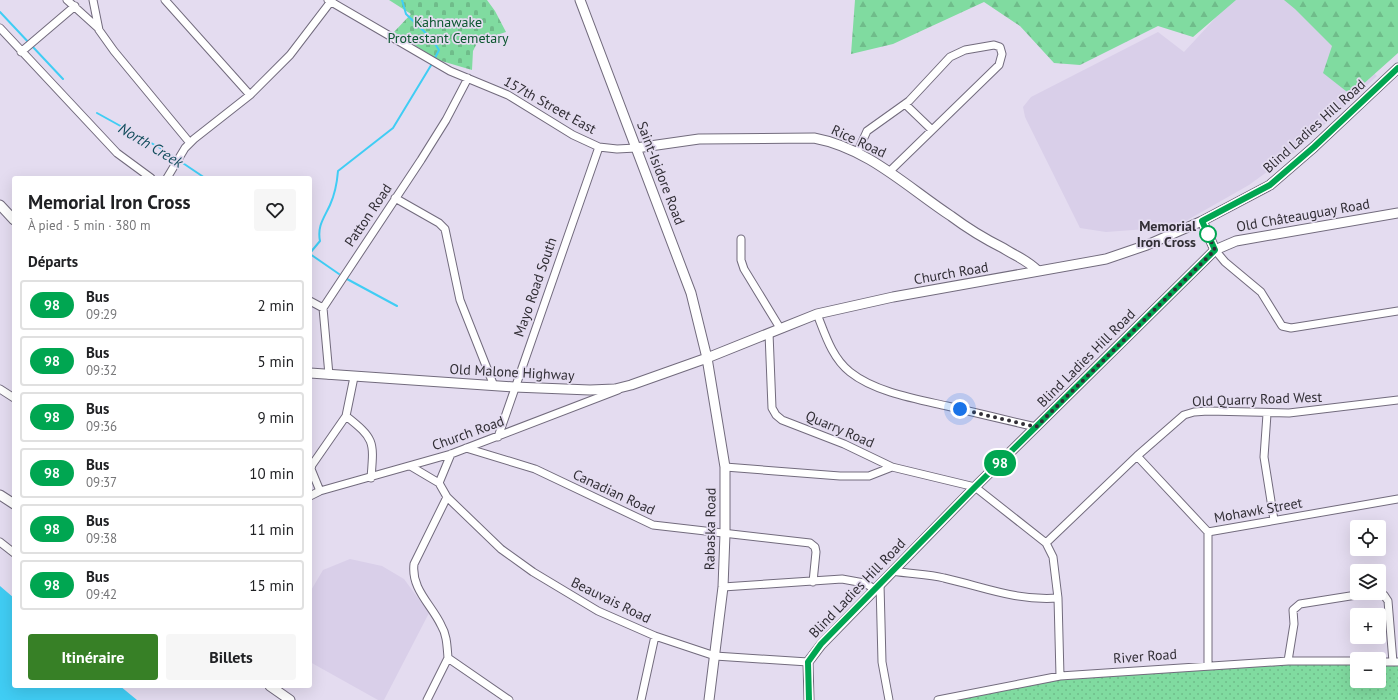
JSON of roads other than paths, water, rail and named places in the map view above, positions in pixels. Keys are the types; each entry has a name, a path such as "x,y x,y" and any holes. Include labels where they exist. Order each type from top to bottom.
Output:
{"street":[{"path":"67,0 99,30 127,69 190,143"},
{"path":"93,0 99,30"},
{"path":"165,0 250,95"},
{"name":"Saint-Isidore Road","path":"580,0 691,293 707,358"},
{"path":"168,176 190,143 250,95 290,55 330,1"},
{"name":"157th Street East","path":"330,1 433,62 508,95 573,135 599,146 617,149 636,148"},
{"path":"21,52 75,6"},
{"path":"0,28 116,152 148,176"},
{"path":"857,153 867,131 905,104 950,57 965,50 994,45 1000,46 1002,54 999,65 890,171"},
{"name":"Blind Ladies Hill Road","path":"1202,221 1270,185 1314,147 1398,68"},
{"name":"Patton Road","path":"322,308 446,120 468,78"},
{"path":"905,104 932,130"},
{"name":"Rice Road","path":"636,148 699,139 814,138 824,140 857,153 890,171 950,216 1004,249 1027,260 1038,271"},
{"name":"Mayo Road South","path":"498,437 514,387 599,146"},
{"path":"395,198 439,223 445,229 460,300 494,386"},
{"path":"0,205 12,218"},
{"name":"Old Châteauguay Road","path":"1215,250 1236,241 1398,213"},
{"path":"1202,221 1215,250 1225,262 1261,292 1282,326 1291,328 1398,312"},
{"name":"Church Road","path":"707,358 817,314 893,297 1106,260 1147,245 1202,221"},
{"path":"740,239 741,260 744,269 780,328"},
{"name":"Blind Ladies Hill Road","path":"808,662 821,644 975,487 1215,250"},
{"path":"312,302 322,308 329,375"},
{"path":"817,314 831,349 839,361 850,372 870,383 917,400 1036,427"},
{"name":"Quarry Road","path":"769,333 772,373 772,408 776,415 782,420 844,444 892,467 975,487"},
{"name":"Old Malone Highway","path":"312,373 494,386 590,390 615,389 631,385 707,358"},
{"name":"Rabaska Road","path":"707,358 725,467 723,587 709,700"},
{"path":"312,465 346,416 354,377"},
{"name":"Church Road","path":"312,495 320,491 412,467 451,454 631,385"},
{"path":"0,389 12,397"},
{"name":"Old Quarry Road West","path":"1046,543 1137,456 1184,415 1194,412 1267,414 1313,411 1398,400"},
{"path":"1267,414 1264,457 1274,520"},
{"path":"346,416 367,433 372,443 371,478"},
{"name":"Canadian Road","path":"466,448 535,469 653,525 810,543 815,547 816,552 813,582"},
{"path":"439,483 451,454"},
{"path":"1137,456 1208,532"},
{"name":"Beauvais Road","path":"412,467 439,483 447,497 501,549 533,572 592,608 655,636 715,656 808,662"},
{"path":"725,467 840,476 869,476 892,467"},
{"path":"312,471 320,491"},
{"path":"975,487 1046,543 1053,557 1058,598 1060,676"},
{"path":"0,495 12,503"},
{"path":"426,700 448,658 447,642 441,624 415,584 413,574 414,564 447,497"},
{"name":"Mohawk Street","path":"1208,665 1208,532 1398,499"},
{"path":"0,542 12,551"},
{"path":"893,571 942,578 1006,594 1037,599 1058,598"},
{"path":"723,587 853,580 878,586 882,662 889,700"},
{"path":"1288,661 1294,624 1293,610 1300,604 1350,596"},
{"path":"1386,598 1388,601 1395,662"},
{"path":"641,700 655,636"},
{"path":"448,658 509,700"},
{"name":"River Road","path":"938,700 1060,676 1208,665 1288,661 1350,661"},
{"path":"808,662 809,700"},
{"path":"273,688 290,700"}],"water":[{"path":"0,586 12,596 12,688 122,688 137,700 0,700"}],"waterway":[{"path":"312,251 320,241 320,226 333,197 338,171 393,128 439,50 432,39 406,14 402,0"},
{"name":"North Creek","path":"0,12 63,79"},
{"name":"North Creek","path":"97,113 162,149 202,176"},
{"name":"North Creek","path":"312,255 339,274"},
{"name":"North Creek","path":"347,279 397,306"}],"place":[{"name":"Memorial Iron Cross","path":"1208,234"}],"park label":[{"name":"Kahnawake Protestant Cemetary","path":"448,30"}]}
